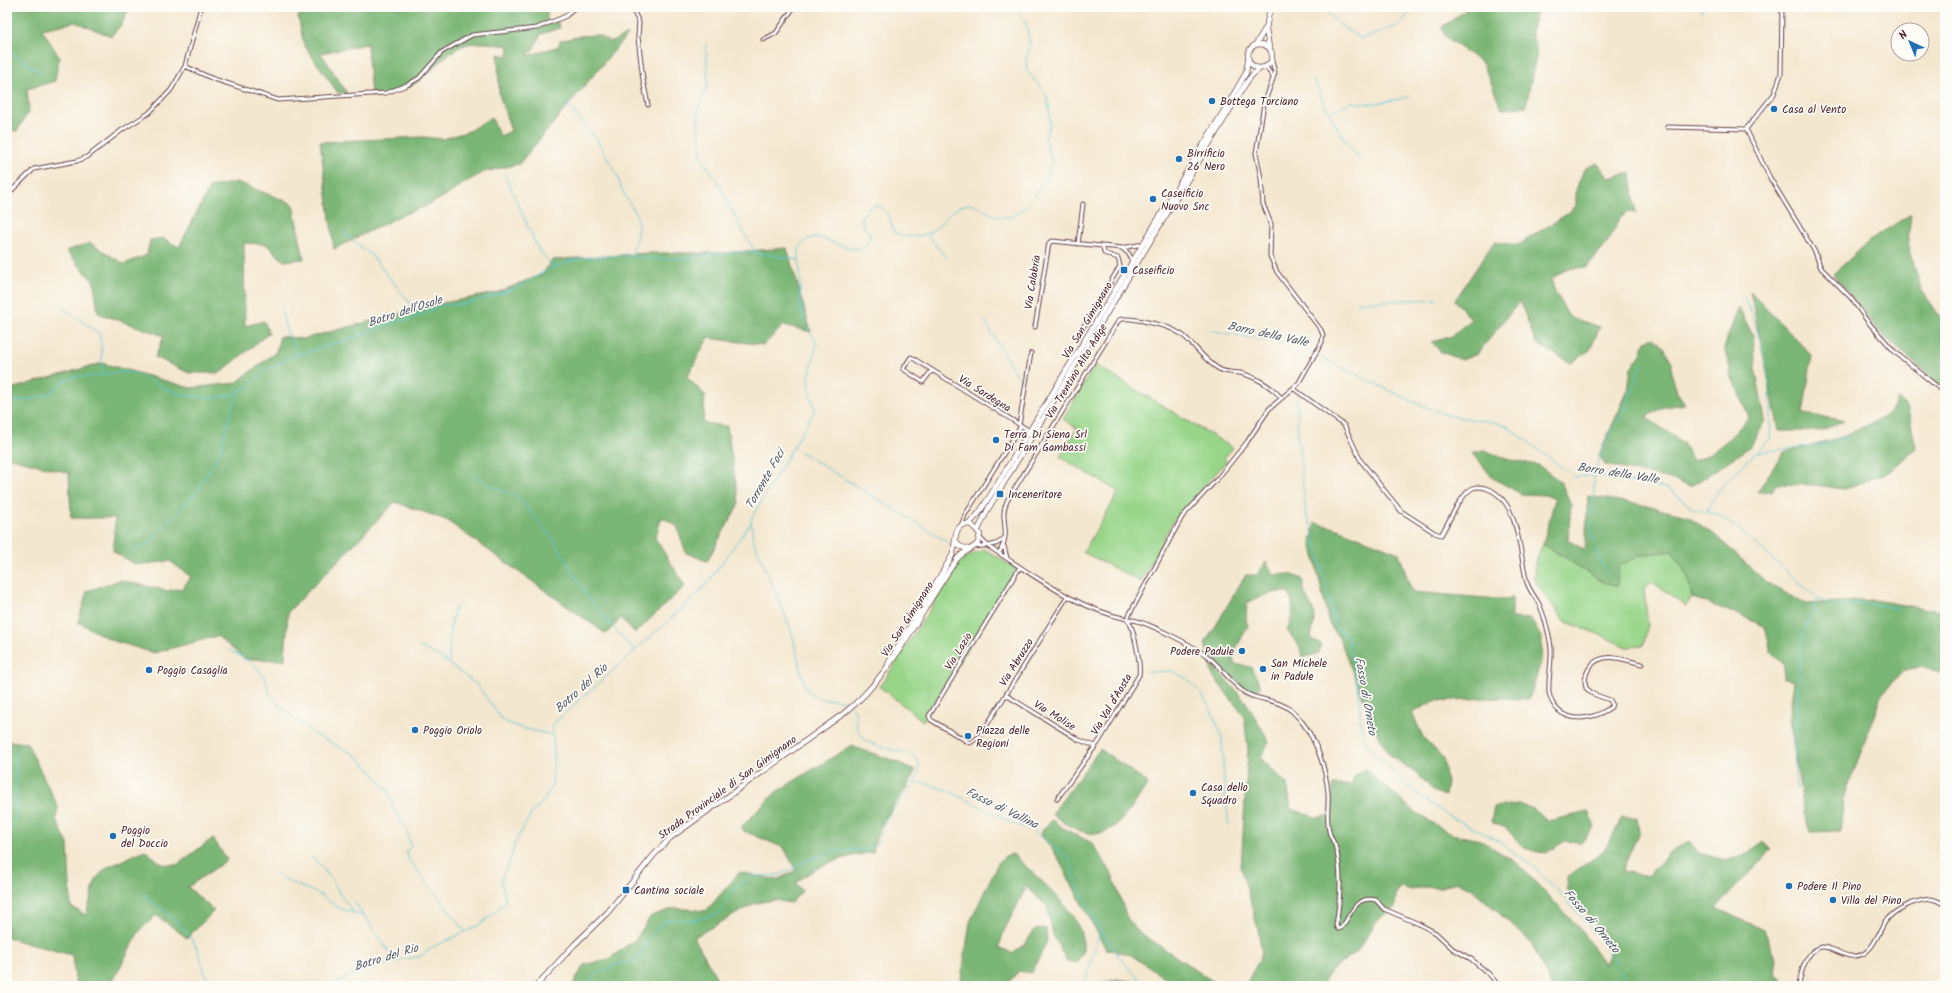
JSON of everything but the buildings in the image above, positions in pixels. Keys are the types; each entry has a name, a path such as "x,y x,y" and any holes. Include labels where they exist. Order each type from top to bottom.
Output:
{"main road":[{"path":"1266,25 1269,47 1272,53 1272,61 1264,67 1253,66 1248,60 1249,50 1256,44 1266,25 1270,7"},
{"path":"1256,44 1264,44 1269,47"},
{"name":"Via San Gimignano","path":"969,524 981,510 1030,431 1246,73 1248,60"},
{"name":"Via San Gimignano","path":"978,530 988,509 1251,76 1264,67"},
{"path":"961,526 969,524 978,530 980,538 974,547"},
{"name":"Via San Gimignano","path":"888,664 952,556 956,541 956,532 961,526"},
{"path":"956,541 960,546 968,549"},
{"name":"Via San Gimignano","path":"888,664 957,558 968,549 974,547"},
{"name":"Strada Provinciale di San Gimignano","path":"536,986 574,945 608,912 653,856 670,838 846,712 875,683 888,664"}],"street":[{"path":"7,195 34,169 77,161 87,157 122,130 149,113 171,90 185,66 201,7"},
{"path":"185,66 211,78 278,100 386,93 407,85 418,78 442,52 472,35 537,28 566,16 575,7"},
{"path":"631,7 639,22 638,37 643,80 648,105"},
{"path":"763,40 776,33 794,7"},
{"path":"1746,129 1774,94 1781,74 1782,7"},
{"path":"1127,619 1182,517 1218,478 1247,442 1266,412 1281,398 1294,389 1323,340 1322,332 1279,274 1270,257 1271,224 1264,206 1256,151 1264,104 1276,70 1272,61"},
{"path":"1264,67 1274,77"},
{"path":"1667,127 1746,129"},
{"path":"1746,129 1770,178 1815,252 1821,268 1851,298 1868,322 1890,346 1945,393"},
{"path":"1078,244 1083,204"},
{"name":"Via Calabria","path":"1035,327 1048,244 1052,241 1122,248 1143,244"},
{"path":"1078,334 1120,266 1118,258 1104,253 1103,247"},
{"path":"1122,248 1129,254 1132,262"},
{"name":"Via Trentino Alto Adige","path":"1007,558 1004,545 1006,536 1004,514 1007,501 1111,331 1120,319 1135,320 1170,328 1182,335 1203,358 1213,366 1223,371 1241,374 1254,379 1274,389 1281,398"},
{"path":"961,526 965,515 1020,426 1031,353"},
{"name":"Via Sardegna","path":"932,370 923,382 903,369 911,357 932,370 1020,426 1030,431"},
{"path":"1294,389 1344,425 1361,461 1402,511 1435,533 1442,535 1458,506 1467,493 1473,488 1482,486 1504,499 1516,532 1527,582 1539,605 1551,648 1549,693 1550,698 1559,710 1572,719 1577,719 1598,714 1611,707 1612,704 1610,700 1593,694 1586,688 1585,676 1588,669 1597,660 1601,658 1611,658 1642,664"},
{"path":"974,547 989,547 999,543 1006,536"},
{"path":"980,538 989,547 1067,597 1106,614 1145,623 1209,658 1246,695 1280,702 1292,711 1314,742 1322,762 1328,793 1327,814 1329,832 1335,846 1339,865 1339,904 1336,926 1338,929 1341,928 1355,905 1363,900 1376,900 1384,909 1419,924 1436,934 1453,949 1471,959 1489,974 1499,986"},
{"path":"998,552 999,543"},
{"name":"Via Trentino Alto Adige","path":"998,552 1004,545"},
{"name":"Via Lazio","path":"980,736 969,743 930,720 929,715 1020,567"},
{"name":"Via Abruzzo","path":"980,736 1067,597"},
{"name":"Via Val d'Aosta","path":"1057,798 1095,746 1140,674 1132,626 1127,619"},
{"name":"Via Molise","path":"1006,695 1082,742 1095,746"},
{"path":"1798,986 1805,962 1809,955 1815,950 1826,947 1844,956 1857,956 1864,954 1870,948 1886,921 1902,907 1931,899 1945,904"}],"green space":[{"path":"7,7 130,7 121,25 111,36 75,22 42,29 59,57 55,81 27,89 29,111 17,131 7,130"},
{"path":"329,7 547,7 547,25 557,21 560,28 541,34 534,48 527,56 559,46 560,41 580,36 597,35 611,42 628,34 519,164 484,172 464,183 449,194 424,207 402,215 334,249 320,142 423,137 443,139 469,131 491,117 500,136 511,131 499,94 498,54 508,56 509,46 483,43 467,44 459,47 445,57 420,80 409,87 371,96 367,44 321,53 347,93 338,93 304,45 298,16"},
{"path":"1466,7 1539,7 1531,32 1537,51 1526,106 1502,109 1483,64 1445,36 1442,27 1465,11"},
{"path":"1597,163 1609,178 1631,173 1636,213 1628,212 1620,218 1609,240 1587,267 1567,269 1551,279 1554,289 1569,317 1600,327 1590,350 1571,363 1536,343 1520,301 1477,354 1462,360 1441,352 1432,342 1452,336 1471,319 1455,300 1494,242 1518,245 1567,214 1576,206 1576,190 1584,169"},
{"path":"237,182 293,204 304,259 284,261 266,244 244,243 245,326 264,321 269,333 220,373 189,373 155,357 164,336 98,313 94,282 66,251 90,243 124,264 147,255 150,240 162,238 179,247 210,187"},
{"path":"1911,214 1908,242 1921,289 1945,324 1945,389 1883,336 1833,274 1873,238"},
{"path":"787,248 811,332 784,325 764,345 708,338 687,377 705,395 703,423 727,426 739,504 707,561 686,553 677,526 662,517 655,538 685,586 635,633 621,618 606,634 446,520 395,502 288,612 285,660 245,659 217,636 154,653 111,640 78,622 87,591 120,580 167,591 183,588 191,577 170,561 136,565 113,551 115,518 71,518 69,473 7,457 7,390 102,363 191,388 236,383 276,352 280,336 303,339 428,306 496,293 543,274 552,260 647,253 721,253"},
{"path":"1750,291 1812,356 1803,414 1844,420 1821,431 1779,431"},
{"path":"1738,307 1753,335 1756,372 1765,420 1751,446 1690,487 1675,480 1605,465 1599,455 1628,390 1631,368 1641,354 1645,341 1654,338 1663,346 1672,362 1672,375 1677,392 1685,404 1664,407 1646,417 1683,443 1693,461 1709,454 1724,443 1749,417 1730,373 1730,366 1725,349 1726,341"},
{"path":"1095,365 1233,448 1224,458 1227,461 1173,521 1141,582 1083,552 1119,492 1060,457 1077,428 1063,419"},
{"path":"1898,398 1908,409 1916,448 1889,472 1844,489 1816,485 1776,484 1772,491 1757,492 1784,452 1842,437 1889,415"},
{"path":"1484,450 1506,459 1538,465 1561,482 1571,505 1568,540 1585,550 1588,496 1638,504 1687,516 1715,535 1766,582 1805,604 1874,600 1945,612 1945,673 1920,667 1904,670 1882,694 1844,798 1840,831 1810,832 1804,813 1789,717 1794,681 1783,679 1784,665 1771,652 1765,627 1692,597 1687,574 1672,551 1641,555 1619,566 1617,587 1603,582 1543,544 1555,499 1545,495 1521,494 1493,478 1472,453"},
{"path":"1315,523 1335,528 1399,553 1412,592 1499,599 1512,598 1512,618 1531,619 1542,639 1541,661 1529,699 1490,698 1434,701 1412,713 1423,737 1443,758 1447,782 1445,796 1435,792 1414,772 1390,755 1376,731 1339,638 1329,624 1311,542"},
{"path":"1543,544 1603,582 1617,586 1618,566 1641,555 1672,551 1687,574 1692,597 1686,606 1651,581 1644,590 1648,625 1643,646 1626,647 1603,636 1564,621 1534,580 1535,562"},
{"path":"986,550 1016,570 923,721 880,687 960,562 968,556"},
{"path":"1266,562 1274,575 1290,574 1302,579 1305,594 1315,614 1311,639 1321,644 1319,653 1303,658 1300,648 1287,630 1291,620 1292,611 1292,602 1288,592 1267,594 1247,603 1246,619 1248,626 1233,654 1234,664 1251,667 1261,687 1254,694 1244,691 1207,652 1205,643 1246,575 1257,575"},
{"path":"1210,666 1214,666 1246,702 1269,741 1261,758 1287,784 1291,809 1318,818 1330,815 1333,785 1352,785 1354,777 1365,769 1415,812 1451,834 1480,840 1517,863 1580,929 1605,965 1612,948 1603,933 1568,891 1567,877 1604,851 1622,817 1637,817 1639,832 1622,871 1648,876 1667,855 1689,841 1699,853 1726,860 1743,856 1763,842 1771,850 1716,908 1764,930 1777,960 1775,973 1787,986 1551,986 1531,942 1471,888 1457,882 1438,888 1424,887 1412,890 1400,887 1396,894 1395,908 1384,915 1375,924 1358,950 1331,971 1321,986 1243,986 1249,979 1262,954 1258,929 1241,868 1248,750 1244,716 1213,676"},
{"path":"7,741 27,743 58,807 56,820 68,844 71,907 86,915 96,879 106,868 145,850 162,864 177,865 213,838 227,860 188,887 214,911 187,938 156,915 138,933 114,979 76,986 72,955 7,937"},
{"path":"851,746 895,761 915,770 904,791 879,829 873,852 832,862 813,870 796,883 802,891 791,903 775,900 756,903 694,937 721,986 572,986 584,965 609,959 636,939 651,916 675,908 706,911 740,872 777,880 796,870 784,848 744,831 741,827 776,792"},
{"path":"1100,749 1148,783 1138,799 1119,823 1109,830 1097,833 1085,832 1070,826 1052,814"},
{"path":"1518,804 1534,809 1547,821 1588,812 1595,826 1582,842 1565,841 1546,853 1524,848 1506,828 1491,822 1494,807"},
{"path":"1052,820 1063,828 1092,843 1112,874 1127,918 1139,932 1220,986 1176,986 1131,955 1106,949 1055,853 1040,833"},
{"path":"1013,854 1046,885 1068,909 1082,936 1082,953 1076,963 1067,961 1053,935 1047,907 1024,884 1025,890 1004,931 999,947 1012,953 1025,944 1035,929 1046,928 1047,941 1032,973 1019,971 1005,986 960,986 970,922 998,863 1005,856"},
{"path":"1116,979 1145,983 1150,986 1097,986"}],"waterway":[{"path":"306,15 350,7"},
{"name":"Torrente Foci","path":"850,705 845,701 822,699 811,694 805,687 791,630 753,539 751,519 815,410 810,393 809,378 817,343 808,329 801,312 799,250 805,241 813,238 822,239 850,248 859,248 866,244 869,241 870,233 863,225 862,218 863,214 875,205 887,212 895,233 903,236 916,236 931,232 950,214 962,206 971,204 996,216 1006,217 1015,215 1031,201 1044,181 1052,163 1045,138 1050,124 1049,105 1046,94 1027,71 1026,59 1030,47 1027,26 1016,7"},
{"path":"1327,12 1337,23 1361,39 1400,25 1413,7"},
{"path":"1700,7 1702,12"},
{"path":"706,45 708,85 698,109 698,125 702,158 720,185 734,215 755,252"},
{"path":"7,50 42,74"},
{"path":"1314,80 1334,121 1352,150 1359,158"},
{"path":"1331,112 1351,102 1371,104 1409,97"},
{"path":"566,103 596,138 617,175 622,190 637,216 638,230 632,255"},
{"path":"504,173 539,251 554,267"},
{"path":"343,232 372,256 420,315"},
{"name":"Borro della Valle","path":"928,235 946,258"},
{"name":"Botro dell'Osole","path":"7,402 47,395 63,382 76,376 88,377 119,372 136,373 164,388 182,395 211,398 228,396 250,385 263,373 290,357 349,339 395,322 411,319 440,305 464,304 493,296 518,287 547,270 567,262 583,258 622,255 657,259 683,259 731,252 753,252 799,260"},
{"path":"1356,302 1437,299"},
{"path":"1707,511 1719,490 1735,472 1770,439 1771,420 1769,385 1763,351 1746,299"},
{"path":"281,307 286,330 299,353"},
{"path":"63,308 100,334 103,374"},
{"path":"985,321 1013,370 1021,379"},
{"name":"Borro della Valle","path":"1207,330 1300,346 1313,354"},
{"name":"Borro della Valle","path":"1316,355 1394,393 1449,416 1499,423 1507,426 1575,477 1594,475 1669,489 1693,509 1719,515 1743,533 1818,599 1824,602 1836,605 1874,604 1900,609"},
{"path":"1608,575 1599,559 1591,532 1594,475 1605,443 1625,410 1642,363"},
{"path":"131,551 147,544 195,494 219,454 235,398 239,392"},
{"name":"Fosso di Orneto","path":"1297,395 1298,438 1306,515 1311,525 1336,628 1347,635 1360,700 1360,723 1364,740 1376,755 1407,786 1423,798 1447,815 1497,840 1538,870 1580,915 1609,952 1630,986"},
{"path":"1758,452 1826,444 1847,436"},
{"path":"794,448 951,544"},
{"path":"474,475 494,487 519,498 554,540 585,593 635,651"},
{"name":"Botro del Rio","path":"333,986 345,977 404,959 419,957 433,947 481,924 506,902 501,879 511,858 515,843 531,814 545,799 552,784 554,752 552,725 698,594 751,523"},
{"path":"1796,789 1794,747 1801,646 1803,633 1818,599"},
{"path":"449,662 450,629 455,607"},
{"path":"420,647 440,657 477,685 503,721 522,728 552,735"},
{"path":"229,650 254,664 264,677 270,694 280,706 313,733 355,755 368,767 388,790 394,808 407,831 411,847 406,852 408,859 465,931"},
{"path":"1148,672 1172,671 1187,679 1201,693 1212,712 1222,738 1224,783 1229,826"},
{"name":"Torrente Foci","path":"588,986 595,975 615,965 638,960 650,936 665,920 694,920 718,914 734,889 752,876 779,875 812,858 834,852 866,849 877,844 887,818 912,785 917,776 919,767 916,759 908,753 886,749 866,740 857,728 853,707"},
{"path":"7,832 15,821 17,750"},
{"name":"Fosso di Vallina","path":"915,783 924,783 947,790 1014,824 1032,830 1070,860 1077,884 1097,926 1123,962 1146,986"},
{"path":"312,856 334,882 339,893 353,912"},
{"path":"275,873 290,882 321,895 338,908 364,916"},
{"path":"145,895 184,929 197,948 206,976 212,986"},
{"path":"355,903 396,962"},
{"path":"1084,986 1100,931"}],"place":[{"name":"Bottega Torciano","path":"1212,101"},
{"name":"Casa al Vento","path":"1774,109"},
{"name":"Birrificio 26 Nero","path":"1179,159"},
{"name":"Caseificio Nuovo Snc","path":"1153,199"},
{"name":"Caseificio","path":"1124,270"},
{"name":"Terra Di Siena Srl Di Fam Gambassi","path":"996,440"},
{"name":"Inceneritore","path":"1000,494"},
{"name":"Podere Padule","path":"1242,651"},
{"name":"San Michele in Padule","path":"1263,669"},
{"name":"Poggio Casaglia","path":"149,670"},
{"name":"Poggio Oriolo","path":"415,730"},
{"name":"Piazza delle Regioni","path":"968,736"},
{"name":"Casa dello Squadro","path":"1193,793"},
{"name":"Poggio del Doccio","path":"113,836"},
{"name":"Podere Il Pino","path":"1789,886"},
{"name":"Cantina sociale","path":"626,890"},
{"name":"Villa del Pino","path":"1833,900"}]}
